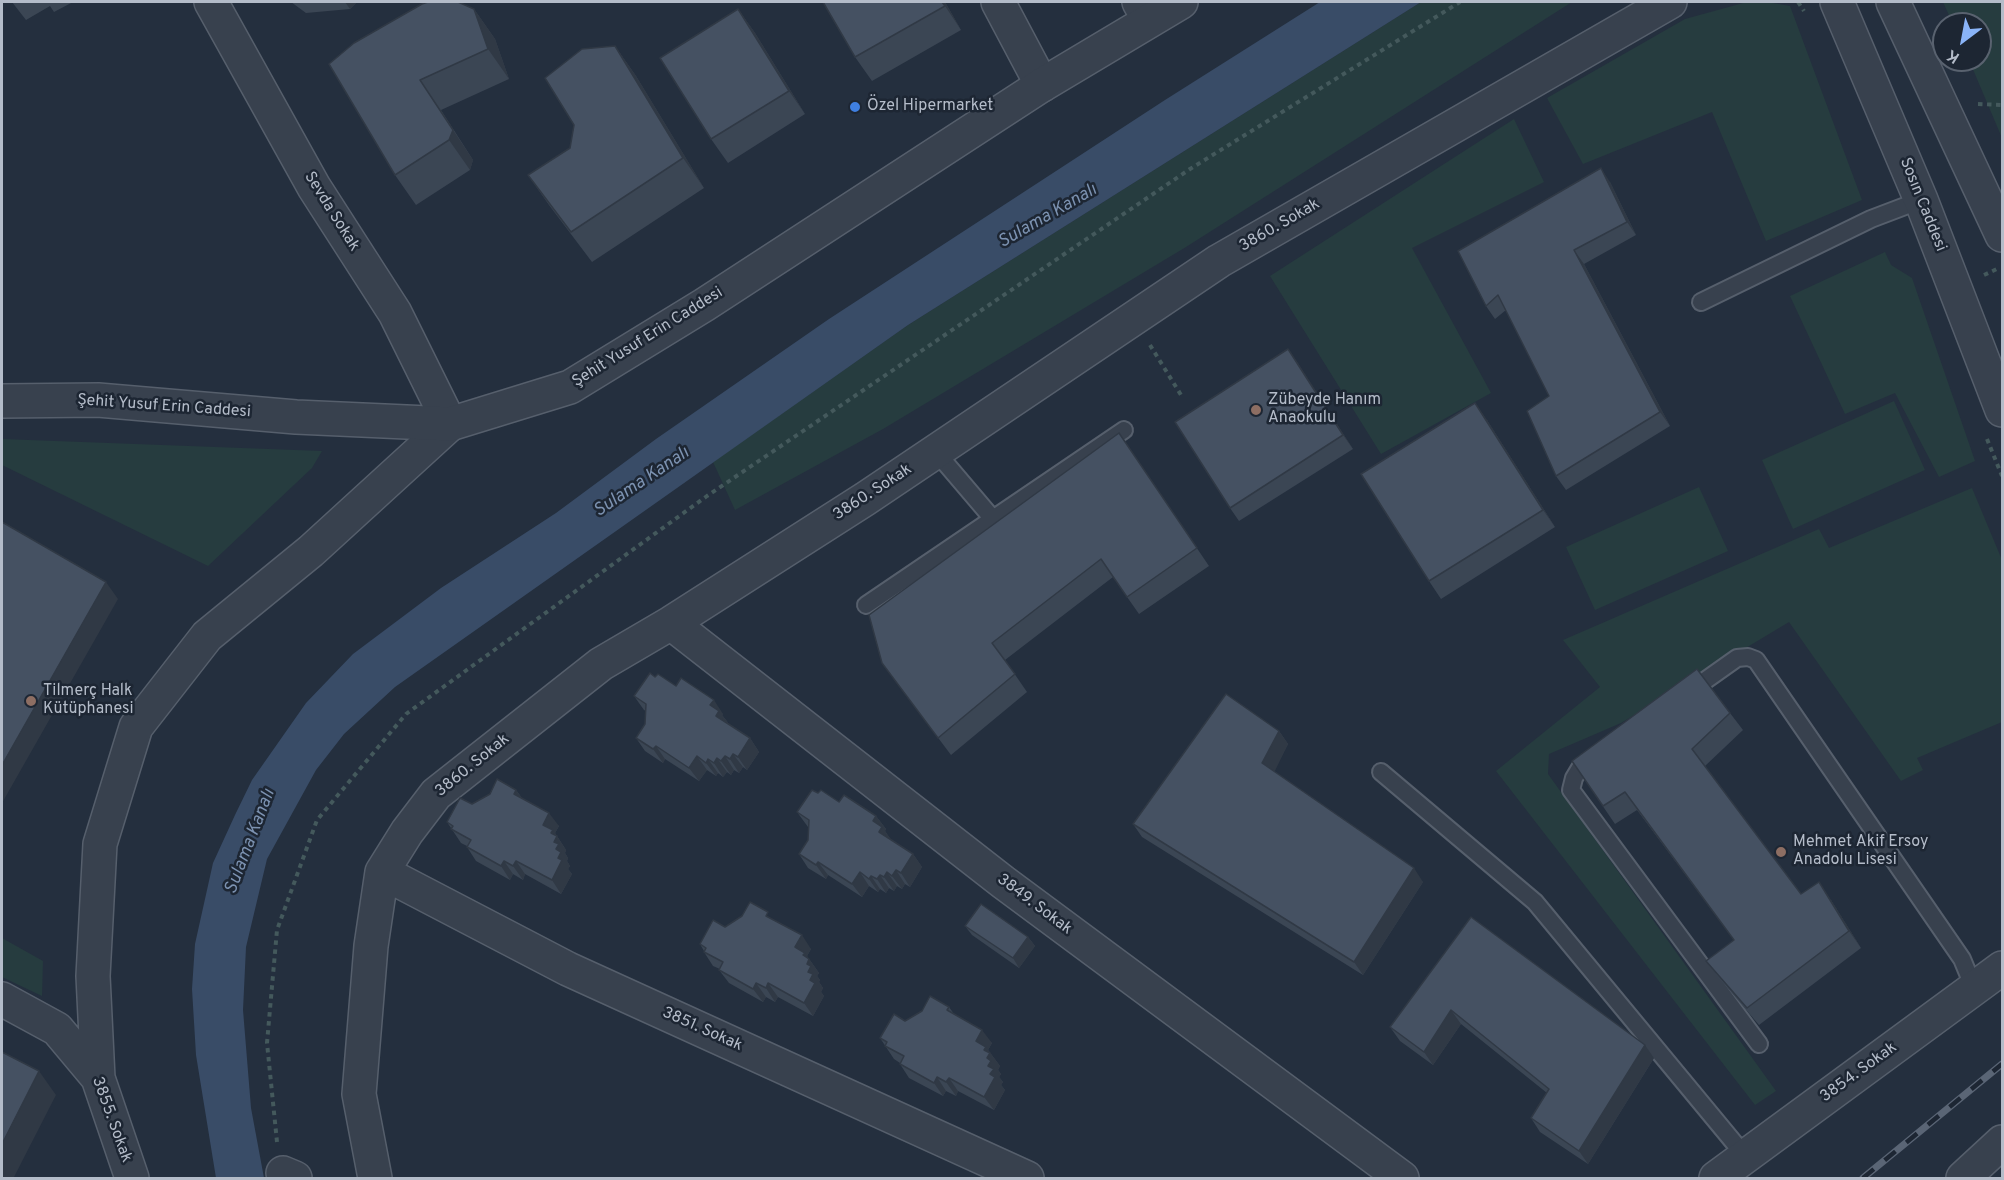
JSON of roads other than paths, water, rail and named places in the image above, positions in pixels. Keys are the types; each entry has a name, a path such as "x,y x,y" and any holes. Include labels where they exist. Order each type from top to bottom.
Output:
{"street":[{"name":"Sevda Sokak","path":"211,2 314,187 395,313 450,424"},
{"path":"998,2 1042,85"},
{"name":"Şehit Yusuf Erin Caddesi","path":"2,401 98,400 296,417 450,424 570,387 685,317 1042,85 1144,11 1181,2"},
{"name":"3860. Sokak","path":"375,1179 359,1094 370,946 382,872 407,831 436,794 601,664 671,623 936,452 1219,261 1670,2"},
{"name":"Sosın Caddesi","path":"1837,2 1921,200 2002,410"},
{"path":"1893,2 2002,235"},
{"path":"98,1078 93,976 100,844 136,727 207,636 311,551 450,424"},
{"name":"3849. Sokak","path":"671,623 1003,882 1402,1179"},
{"name":"3851. Sokak","path":"382,872 568,969 1027,1179"},
{"name":"3854. Sokak","path":"1716,1179 2002,968"},
{"name":"3855. Sokak","path":"2,999 57,1029 98,1078 132,1179"},
{"path":"1964,1179 2002,1142"}],"lane":[{"path":"1701,302 1871,219 1921,200"},
{"path":"866,605 1124,430"},
{"path":"936,452 993,519"},
{"path":"1678,699 1737,658 1748,657 1756,660 1962,959 1974,988"},
{"path":"1609,747 1580,768 1571,790 1759,1044"},
{"path":"1381,772 1535,902 1746,1156"}],"water":[{"name":"Sulama Kanalı","path":"1320,2 1421,2 908,325 395,687 344,734 316,770 267,859 246,947 243,1010 251,1108 264,1178 216,1178 196,1055 192,989 195,944 213,863 235,815 252,780 306,703 353,654 441,588 556,513 656,439 829,319"}],"railway":[{"path":"1863,1178 2002,1064"}],"place":[{"name":"Özel Hipermarket","path":"855,107"},
{"name":"Zübeyde Hanım Anaokulu","path":"1256,410"},
{"name":"Tilmerç Halk Kütüphanesi","path":"31,701"},
{"name":"Mehmet Akif Ersoy Anadolu Lisesi","path":"1781,852"}]}
